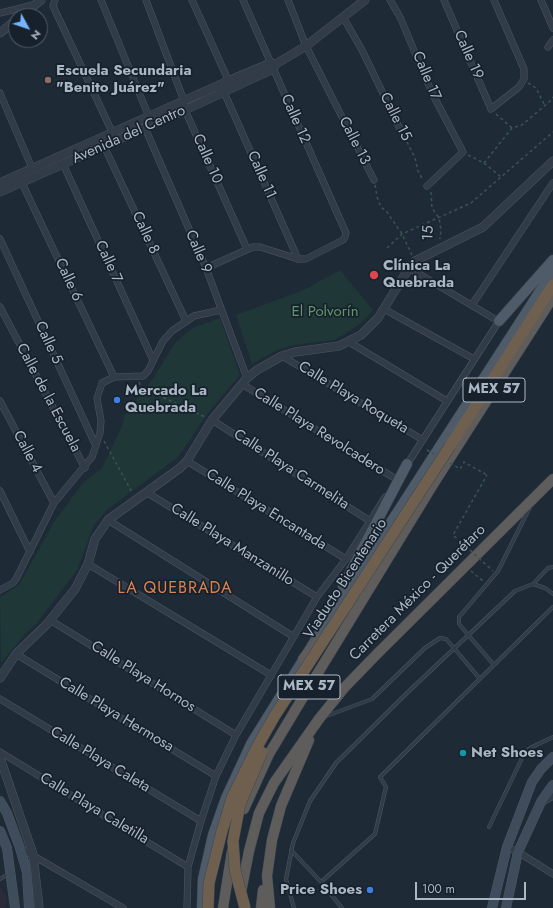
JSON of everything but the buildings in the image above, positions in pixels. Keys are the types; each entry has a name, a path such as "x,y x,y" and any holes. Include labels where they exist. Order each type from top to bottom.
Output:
{"highway":[{"name":"Viaducto Bicentenario","path":"208,908 209,883 232,798 243,773 274,717 553,285"},
{"name":"Carretera México - Querétaro","path":"223,908 233,844 244,806 263,767 284,729 383,566 553,297"},
{"name":"Carretera México - Querétaro","path":"240,908 245,871 259,813 274,783 319,719 344,688 553,479"},
{"path":"303,658 383,566"},
{"path":"245,908 233,863 234,832 240,804 274,717"},
{"path":"261,908 269,858 281,806 319,719"},
{"path":"269,858 267,886 270,908"}],"main road":[{"path":"496,320 553,260"},
{"path":"202,908 203,879 214,835 226,798 251,744 303,658 553,271"},
{"path":"328,620 351,570 408,464"},
{"path":"492,908 507,847 532,782 541,769 553,757"},
{"path":"506,908 518,852 541,802 553,785"},
{"path":"0,801 7,813 20,848 26,872 29,908"},
{"path":"0,831 7,848 12,872 14,906"}],"street":[{"path":"55,0 54,6 117,141"},
{"path":"101,0 149,117"},
{"name":"Calle 10","path":"146,0 184,101 185,110 247,249"},
{"path":"192,0 230,85"},
{"name":"Calle 12","path":"243,0 346,233 343,240 306,259 298,259"},
{"name":"Calle 13","path":"288,0 306,46 374,180"},
{"name":"Calle 17","path":"390,0 400,17 432,93 463,152"},
{"name":"Calle 19","path":"444,0 491,109"},
{"path":"491,109 519,87 524,79 524,69 494,0"},
{"path":"541,0 553,28"},
{"name":"Avenida del Centro","path":"0,183 184,101 230,85 273,65 306,46 343,17 360,1"},
{"path":"0,13 38,2"},
{"name":"Calle 15","path":"343,17 362,50 404,137"},
{"path":"0,33 8,26"},
{"path":"548,47 553,40"},
{"name":"Avenida del Centro","path":"0,192 224,92 230,85"},
{"name":"Calle 11","path":"224,92 298,259"},
{"path":"0,93 32,168"},
{"name":"Calle 9","path":"144,128 206,268 244,381"},
{"name":"Calle 8","path":"104,146 186,320"},
{"path":"426,186 463,152"},
{"path":"1,673 16,654 50,620 75,589 88,564 95,540 108,520 180,468 187,461 212,420 244,381 257,370 282,356 295,352 328,348 349,342 370,326 384,309 412,265 438,249 484,227 553,161"},
{"name":"Calle 7","path":"63,164 153,360"},
{"path":"472,305 553,182"},
{"name":"Calle 6","path":"22,183 114,377"},
{"name":"Calle 5","path":"0,239 96,446"},
{"path":"206,268 247,249 260,247 298,259"},
{"path":"187,908 188,867 201,821 216,776 236,735 317,598 346,559 396,479 408,464 474,359 496,320 412,265"},
{"name":"Calle de la Escuela","path":"0,307 85,468"},
{"path":"384,309 474,359"},
{"path":"0,590 13,583 54,503 85,468 92,457 100,433 98,390 102,383 114,377 144,376 148,372 163,341 186,320 205,313 221,310"},
{"path":"349,342 447,401"},
{"name":"Calle Playa Roqueta","path":"282,356 423,440"},
{"name":"Calle Playa Revolcadero","path":"244,381 396,479"},
{"name":"Calle 4","path":"0,401 54,503"},
{"name":"Calle Playa Carmelita","path":"212,420 370,521"},
{"name":"Calle Playa Encantada","path":"187,461 346,559"},
{"path":"0,491 30,552"},
{"name":"Calle Playa Manzanillo","path":"146,492 317,598"},
{"path":"108,520 294,636"},
{"path":"88,564 271,675"},
{"name":"Calle Playa Hornos","path":"50,620 236,735"},
{"name":"Calle Playa Hermosa","path":"16,654 216,776"},
{"name":"Calle Playa Caleta","path":"0,699 201,821"},
{"name":"Calle Playa Caletilla","path":"0,752 188,867"},
{"path":"0,758 33,854 39,908"},
{"path":"541,802 553,795"},
{"path":"507,847 518,852 553,874"},
{"path":"20,848 33,854 119,907"}],"lane":[{"path":"494,665 459,624 459,617 498,571 537,495"},
{"path":"294,908 286,879 291,850 310,801 336,763 515,591 533,584 548,568 553,567"},
{"path":"533,584 545,588 553,594"},
{"path":"321,882 375,834 386,787 380,777 553,608"},
{"path":"319,719 372,699 425,648 440,638 446,640 454,648 480,679"},
{"path":"489,826 525,752 553,737"},
{"path":"291,850 321,882 342,908"},
{"path":"0,878 12,872"}],"path":[{"path":"524,79 536,88 545,106"},
{"path":"484,163 512,128 522,125 545,106 553,97"},
{"path":"491,109 512,128"},
{"path":"387,248 402,234 471,203 553,132"},
{"name":"Calle 15","path":"404,137 415,158 418,171 431,193 432,208 439,218"},
{"path":"463,152 484,163 501,177"},
{"name":"Calle 13","path":"374,180 377,197 381,207 387,212 402,234 412,265"},
{"name":"15","path":"438,249 441,230 439,218"},
{"path":"137,377 141,387 212,420"},
{"path":"100,433 136,499"},
{"path":"427,450 440,458"},
{"path":"447,461 460,469 464,462 487,475 453,535 493,571"},
{"path":"466,566 483,582"}],"shaded area":[{"path":"2,887 7,899 5,908 0,908 0,888"}],"green space":[{"name":"El Polvorín","path":"340,270 373,310 360,324 335,340 293,345 275,351 252,364 236,315 304,290"},
{"path":"220,318 240,375 208,413 178,457 108,509 94,525 77,570 36,624 25,634 1,663 0,597 19,585 54,522 83,483 102,468 122,426 125,414 152,380 176,342 193,328"}],"place":[{"name":"Escuela Secundaria \"Benito Juárez\"","path":"48,80"},
{"name":"Clínica La Quebrada","path":"374,275"},
{"name":"Mercado La Quebrada","path":"117,400"},
{"name":"Net Shoes","path":"463,753"},
{"name":"Price Shoes","path":"370,890"}],"district":[{"name":"LA QUEBRADA","path":"175,589"}]}
